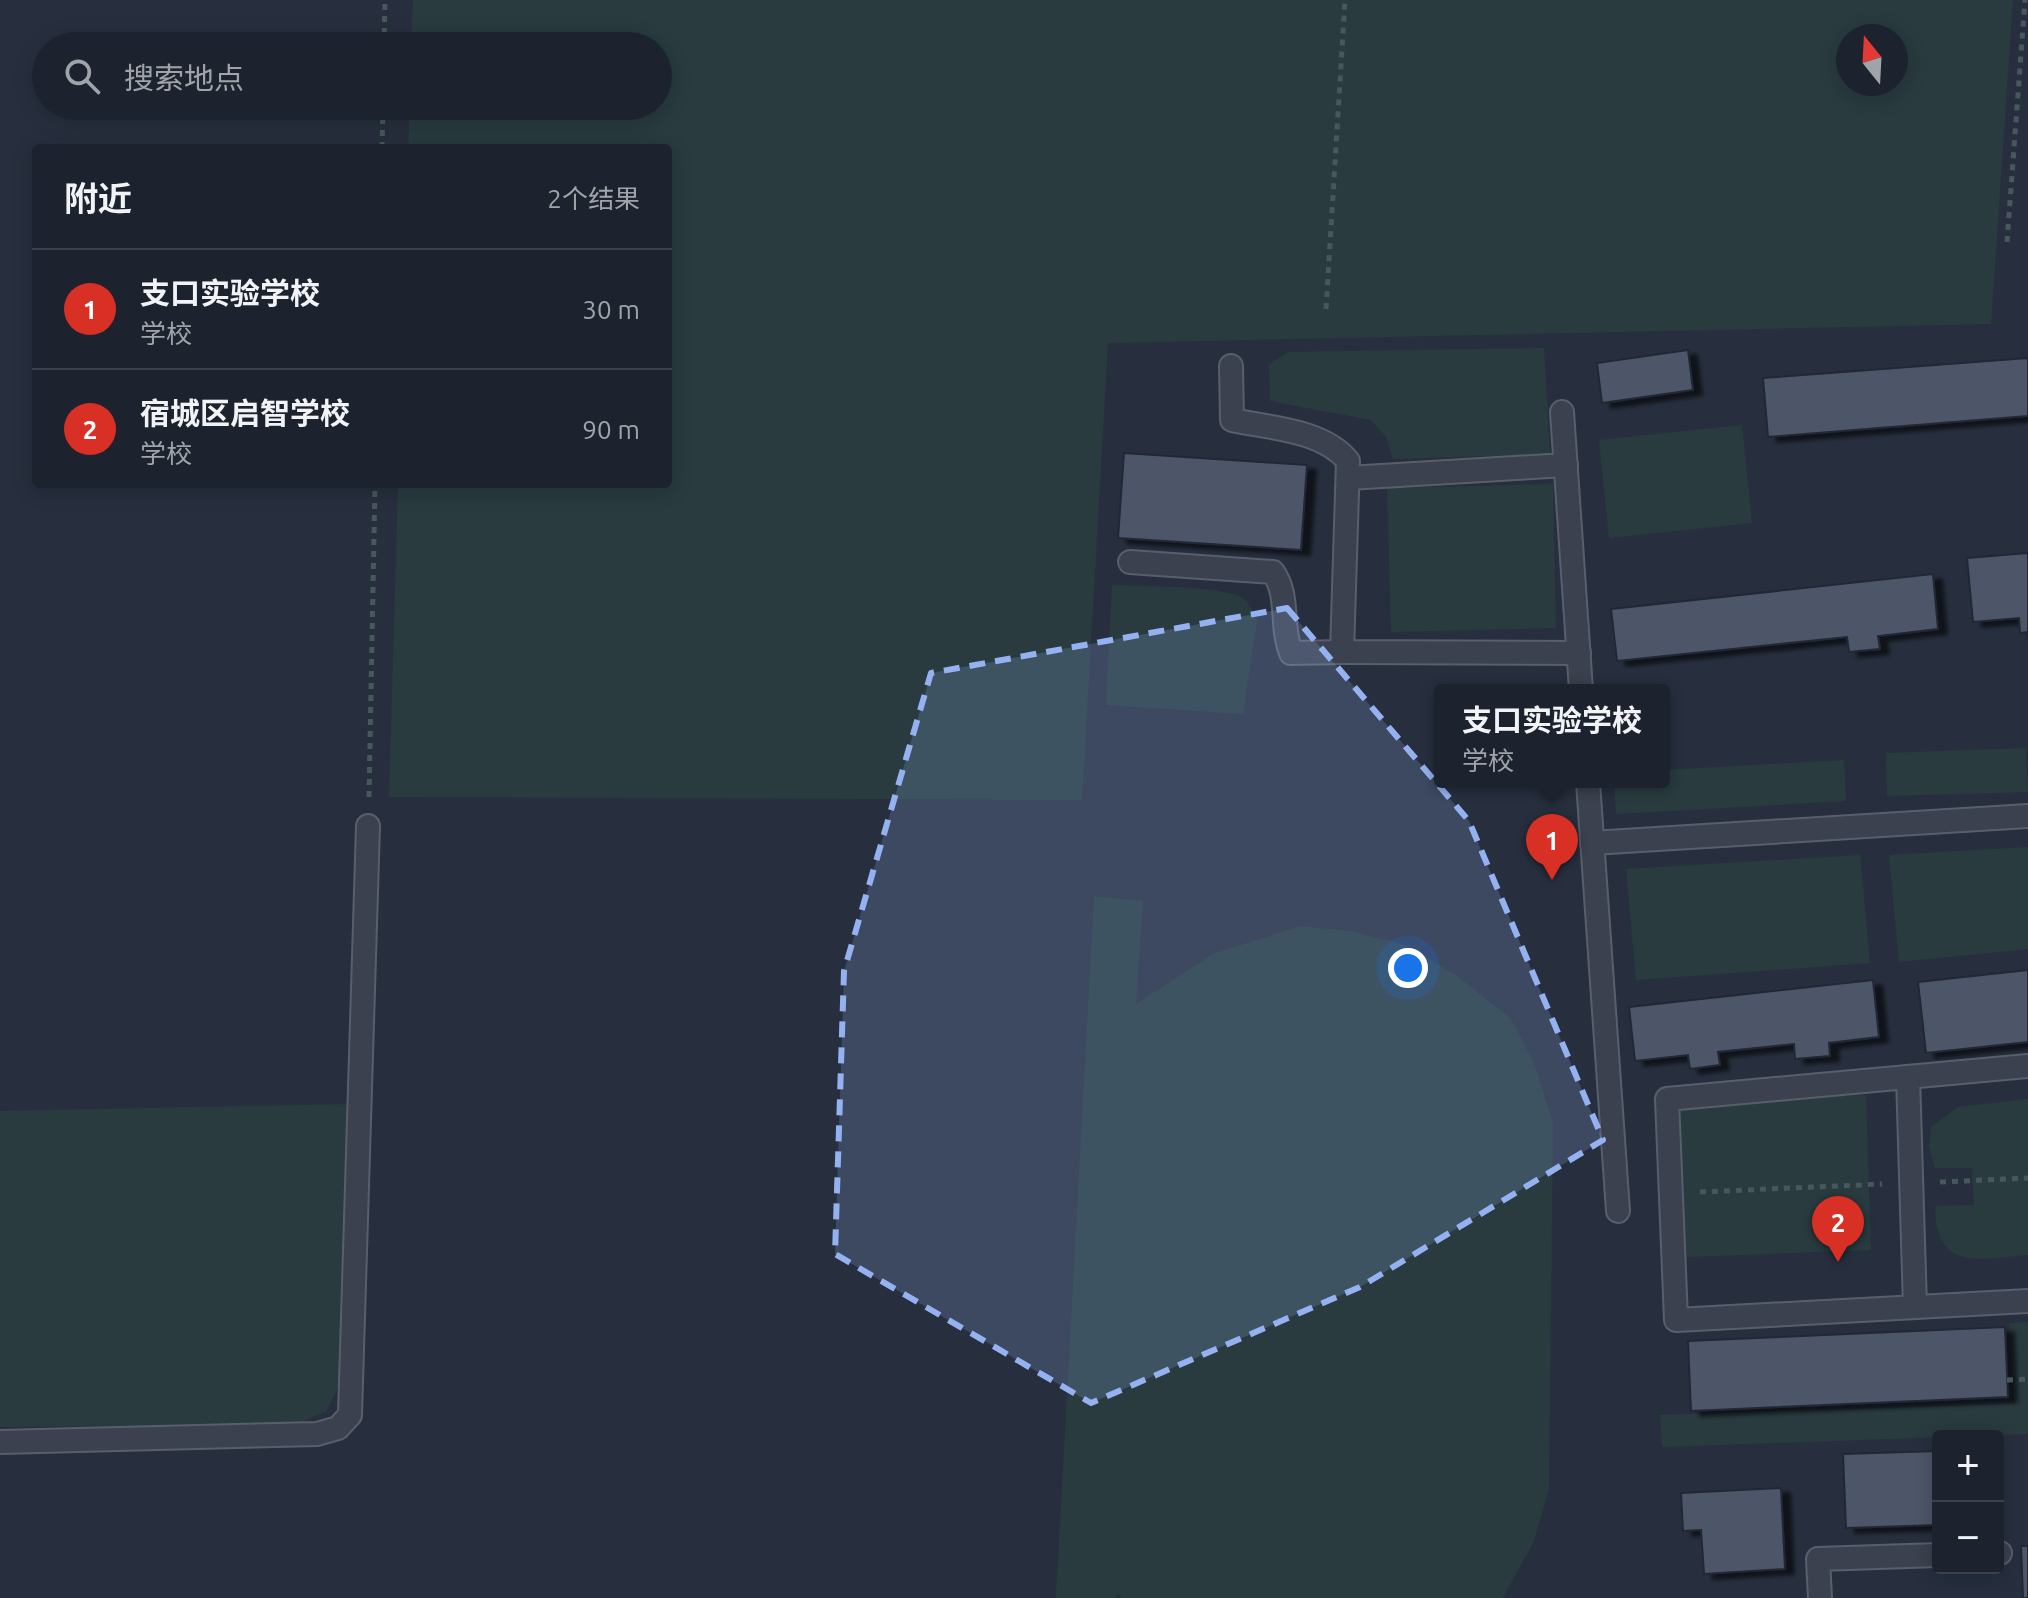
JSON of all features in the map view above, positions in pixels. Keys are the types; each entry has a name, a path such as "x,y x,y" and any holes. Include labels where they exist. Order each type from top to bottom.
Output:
{"lane":[{"path":"1231,366 1232,420 1323,441 1338,449 1348,461 1342,652"},
{"path":"1562,412 1581,684"},
{"path":"1348,478 1566,465"},
{"path":"1130,562 1273,572 1283,586 1283,635 1291,653 1579,653"},
{"path":"1588,788 1618,1211"},
{"path":"1592,843 2028,816"},
{"path":"0,1442 317,1434 338,1428 350,1415 368,826"},
{"path":"2028,1066 1667,1099 1676,1320 2028,1301"},
{"path":"1908,1077 1915,1307"},
{"path":"1820,1598 1818,1559 1932,1555"}],"path":[{"path":"384,32 385,0"},
{"path":"1326,309 1345,0"},
{"path":"2007,242 2025,0"},
{"path":"382,144 383,120"},
{"path":"368,826 375,488"},
{"path":"1671,1193 2028,1178"},
{"path":"2007,1380 2028,1379"}],"highlighted area":[{"path":"1287,608 1469,821 1603,1140 1360,1287 1091,1403 835,1254 844,971 931,673"}],"shaded area":[{"path":"413,0 2013,0 1991,324 1108,343 1082,800 389,797 398,488 672,488 672,144 408,144 409,120 672,120 672,32 412,32"},
{"path":"1544,348 1550,454 1393,459 1386,437 1371,420 1270,401 1269,365 1288,352"},
{"path":"1742,425 1752,523 1609,538 1599,440"},
{"path":"1553,484 1556,628 1391,632 1387,488"},
{"path":"1112,585 1212,590 1239,596 1245,601 1257,621 1243,714 1106,705"},
{"path":"2026,748 2028,792 1887,796 1886,753"},
{"path":"1844,760 1846,801 1616,814 1614,788 1670,788 1670,770"},
{"path":"2028,847 2028,949 1899,962 1889,855"},
{"path":"1860,855 1870,963 1636,980 1626,869"},
{"path":"1094,896 1143,901 1136,1004 1213,954 1300,926 1350,931 1406,945 1457,976 1511,1019 1534,1063 1553,1123 1549,1488 1534,1541 1503,1598 1121,1598 1117,1593 1116,1598 1056,1598"},
{"path":"1866,1095 1871,1250 1686,1257 1680,1102"},
{"path":"2028,1099 2028,1255 1976,1259 1951,1252 1937,1227 1935,1206 1974,1205 1972,1168 1935,1168 1929,1147 1931,1127 1958,1107"},
{"path":"349,1104 340,1384 326,1412 294,1425 0,1427 0,1111"},
{"path":"2028,1322 2028,1434 2004,1435 2004,1430 1932,1430 1932,1437 1662,1447 1660,1415 2014,1404 2009,1323"}],"building":[{"path":"1688,350 1693,390 1602,403 1597,363"},
{"path":"2028,358 2028,416 1768,437 1763,378"},
{"path":"1124,453 1307,465 1301,550 1118,538"},
{"path":"2028,553 2028,632 2020,633 2019,618 1973,622 1967,558"},
{"path":"1933,574 1938,629 1878,636 1880,649 1849,652 1847,637 1617,661 1611,609"},
{"path":"2028,970 2028,1042 1926,1053 1918,982"},
{"path":"1873,980 1879,1037 1829,1043 1830,1056 1795,1059 1794,1044 1718,1052 1720,1065 1690,1069 1688,1055 1635,1061 1629,1007"},
{"path":"2005,1327 2008,1397 1691,1411 1688,1341"},
{"path":"1932,1451 1932,1525 1846,1528 1843,1454"},
{"path":"1781,1488 1785,1569 1704,1574 1701,1530 1683,1531 1681,1493"},
{"path":"2021,1546 2028,1546 2028,1598 2023,1598"}],"place":[{"name":"支口实验学校","path":"1552,880"},
{"name":"宿城区启智学校","path":"1838,1262"}]}
